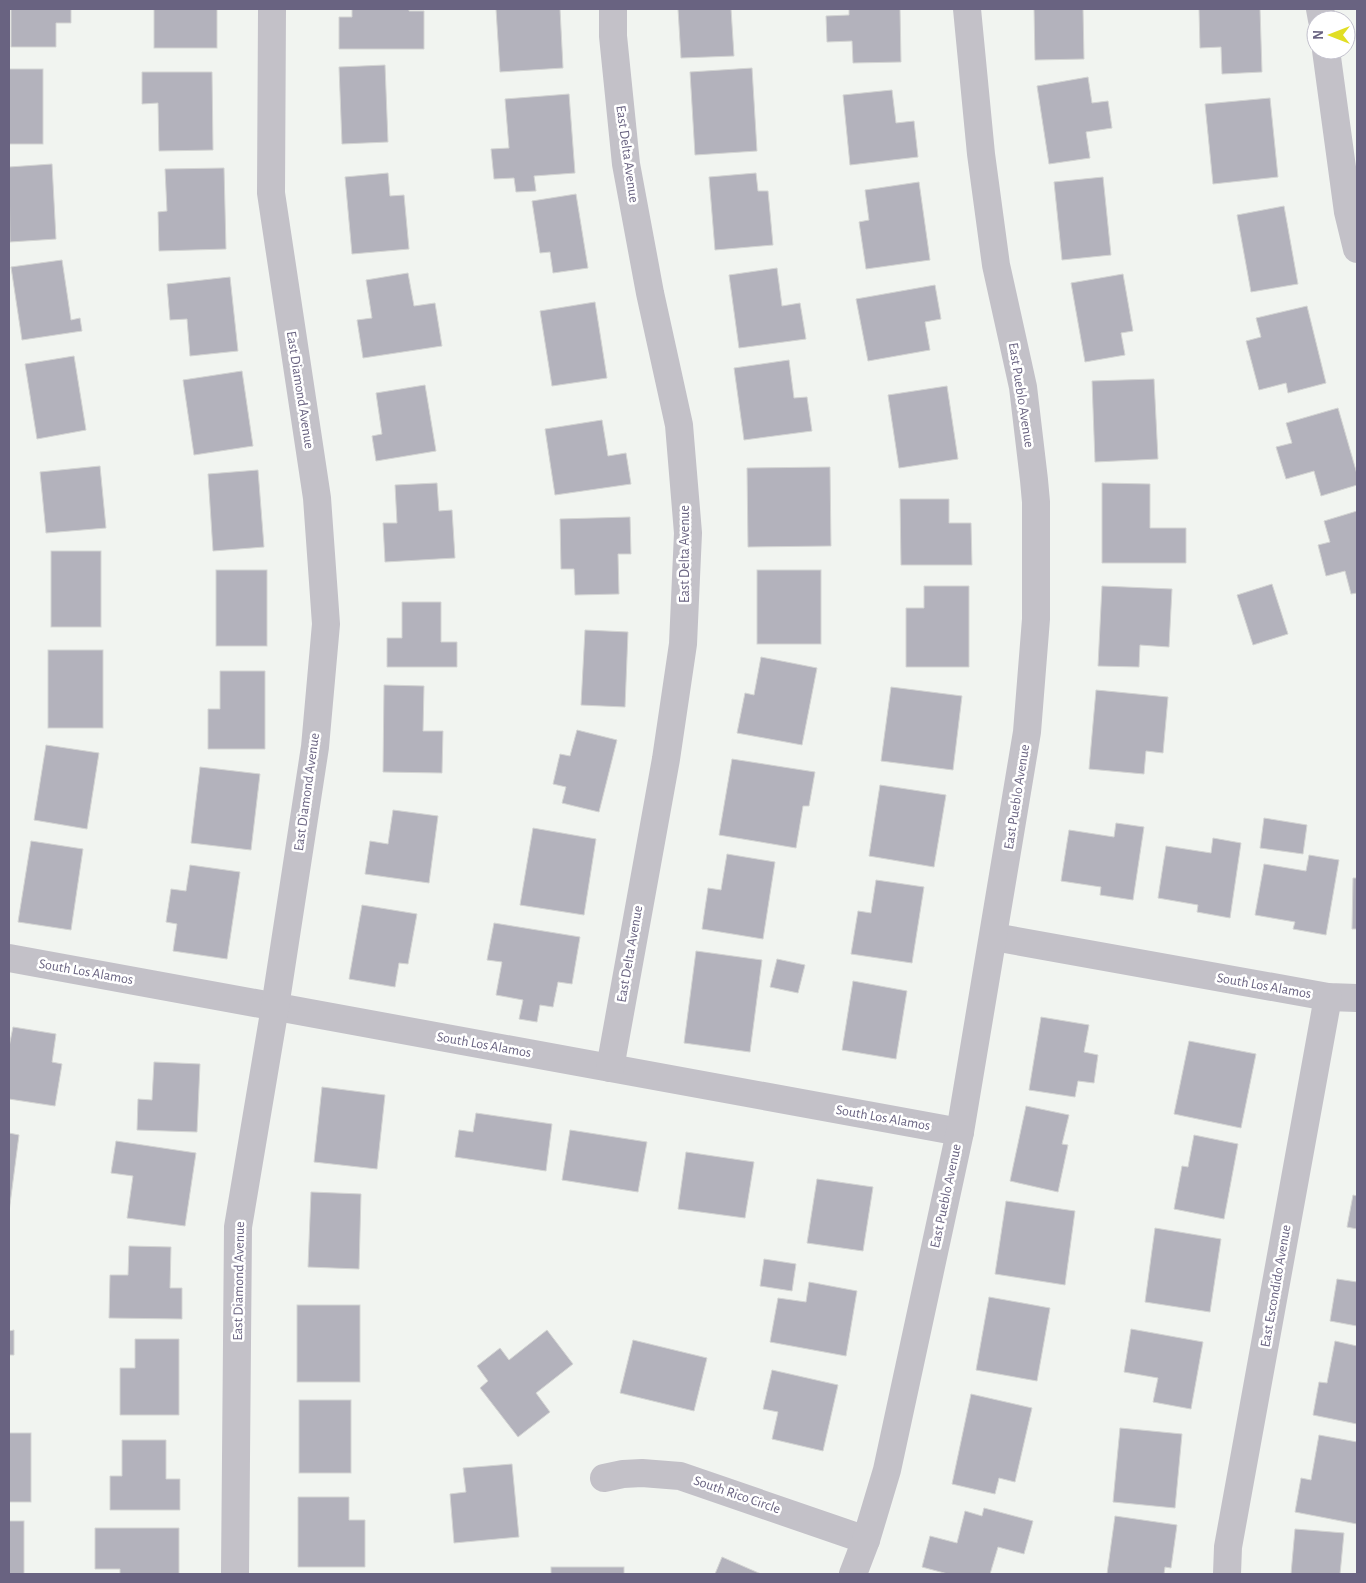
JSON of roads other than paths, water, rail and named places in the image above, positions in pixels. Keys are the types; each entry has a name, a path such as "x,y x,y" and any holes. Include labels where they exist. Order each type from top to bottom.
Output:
{"street":[{"name":"East Diamond Avenue","path":"235,1574 238,1227 275,1007 315,747 326,624 317,498 271,193 272,9"},
{"name":"East Delta Avenue","path":"610,1068 666,759 684,644 688,533 679,425 650,293 626,164 613,36 613,9"},
{"name":"East Pueblo Avenue","path":"853,1574 866,1540 887,1470 960,1132 1027,732 1036,619 1036,502 1023,387 996,265 981,154 967,9"},
{"path":"1327,60 1348,212 1357,249"},
{"name":"South Los Alamos","path":"994,938 1328,997 1357,998"},
{"name":"South Los Alamos","path":"9,958 960,1132"},
{"name":"East Escondido Avenue","path":"1227,1574 1228,1547 1328,997"},
{"name":"South Rico Circle","path":"604,1478 642,1473 680,1476 866,1540"}]}
